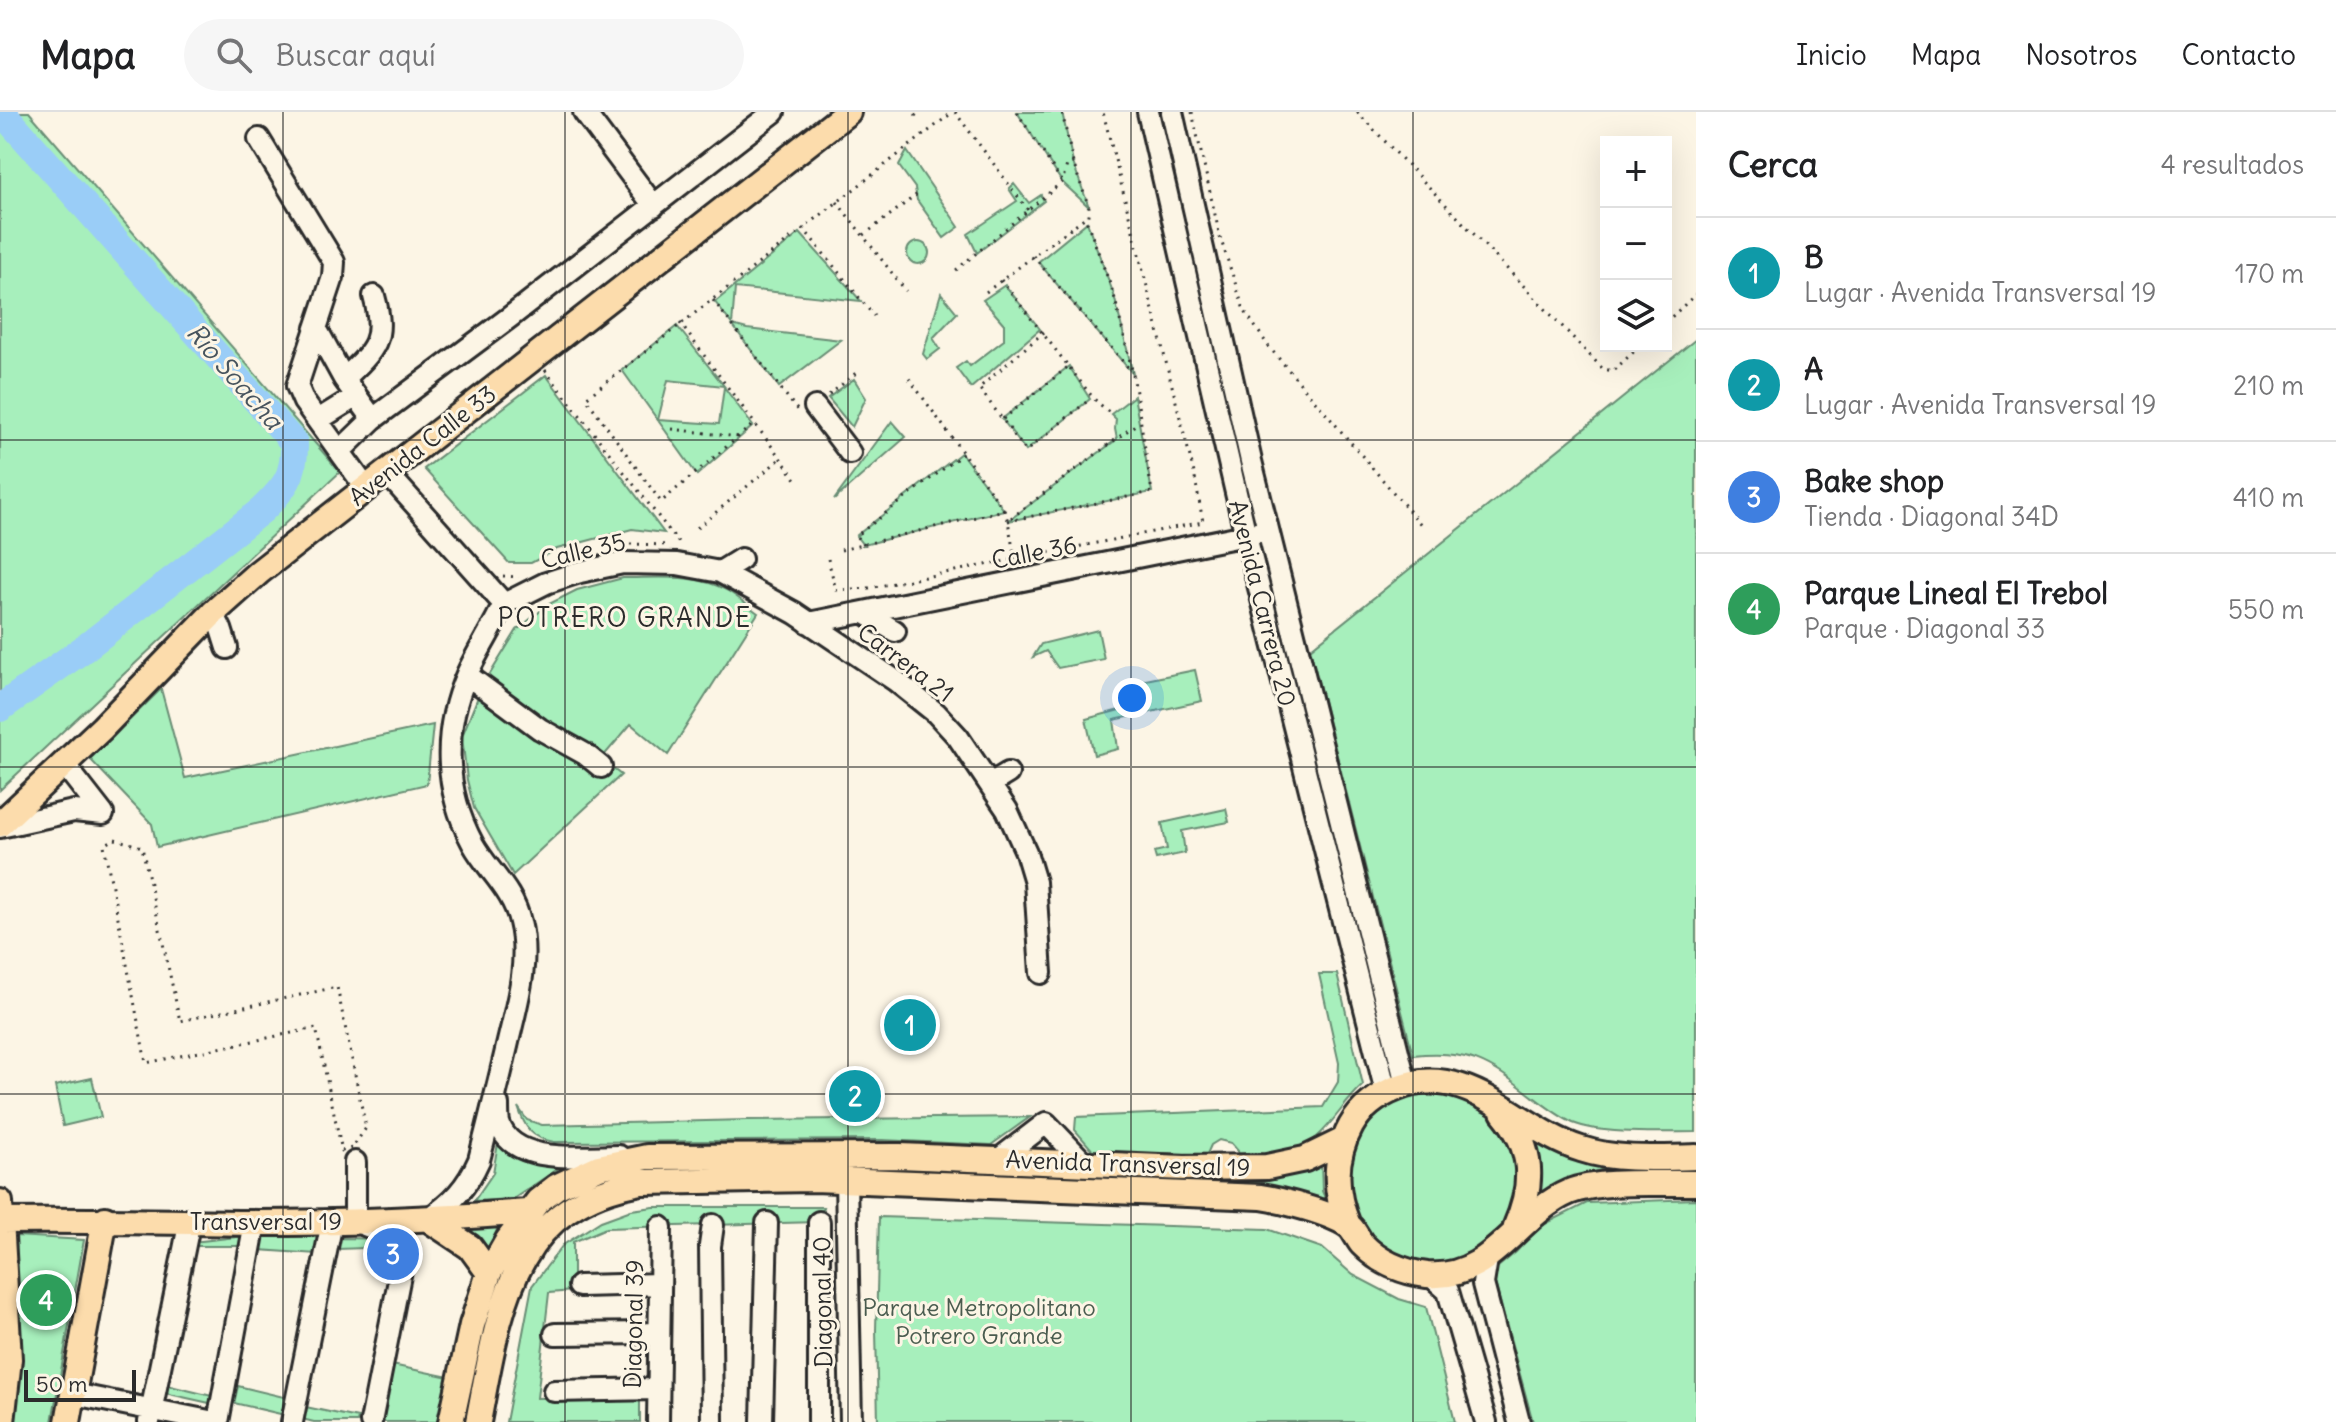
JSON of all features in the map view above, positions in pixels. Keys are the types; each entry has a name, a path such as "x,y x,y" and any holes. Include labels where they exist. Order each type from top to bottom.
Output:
{"main road":[{"name":"Avenida Calle 33","path":"0,825 9,807 64,764 213,613 259,572 848,112"},
{"path":"1396,1088 1430,1081 1454,1083 1476,1091 1579,1149 1609,1156 1696,1157"},
{"name":"Avenida Transversal 19","path":"451,1422 472,1325 489,1273 527,1212 556,1187 584,1173 620,1161 647,1157 999,1159 1085,1164 1267,1167 1305,1159 1344,1140 1354,1121 1369,1105 1396,1088"},
{"path":"1496,1105 1514,1125 1525,1150 1528,1190 1526,1204 1515,1229"},
{"path":"1344,1140 1336,1183 1348,1225"},
{"name":"Avenida Transversal 19","path":"478,1422 496,1328 509,1284 519,1264 560,1216 586,1199 642,1182 846,1180 1261,1197 1297,1205 1348,1225 1363,1245 1382,1261 1405,1271 1430,1275 1460,1271 1487,1259 1515,1229 1553,1199 1573,1190 1596,1185 1696,1183"},
{"name":"Transversal 19","path":"1,1215 255,1223 428,1219 527,1212"},
{"path":"1,1215 9,1359 2,1422"},
{"path":"68,1422 105,1219"},
{"path":"428,1219 470,1247 489,1273"}],"street":[{"path":"584,112 654,206"},
{"path":"340,451 373,419 774,112"},
{"name":"Avenida Carrera 20","path":"1148,112 1246,536 1396,1088"},
{"name":"Avenida Carrera 20","path":"1172,112 1396,1088"},
{"path":"259,139 334,262 333,277 297,386 304,402 366,488"},
{"path":"318,420 350,388 379,335 381,326 374,296"},
{"path":"316,328 350,388 373,419"},
{"path":"806,409 850,453"},
{"path":"387,473 504,604 489,638 467,675 449,735 451,782 460,820 478,852 508,890 520,920 523,940 523,976 514,1057 496,1092 479,1160 468,1183 453,1202 428,1219"},
{"name":"Calle 36","path":"797,622 865,613 1268,531"},
{"name":"Carrera 21","path":"684,554 720,572 840,654 896,681 936,713 958,737 1007,810 1026,852 1035,882 1041,973"},
{"name":"Calle 35","path":"504,604 546,583 580,572 684,554"},
{"path":"720,572 741,559"},
{"path":"213,613 227,648"},
{"path":"865,613 895,631"},
{"path":"467,675 540,729 585,754 601,767"},
{"path":"0,825 74,811 103,814 64,764"},
{"path":"990,784 1008,773"},
{"path":"496,1092 499,1124 508,1137 527,1152 552,1156 647,1157"},
{"path":"999,1159 1046,1123 1085,1164"},
{"path":"292,1422 343,1222 355,1162"},
{"name":"Diagonal 40","path":"846,1180 851,1422"},
{"path":"150,1415 190,1220"},
{"path":"343,1222 396,1238 405,1250 371,1422"},
{"path":"819,1222 819,1422"},
{"path":"74,1394 150,1415 216,1422 255,1223"},
{"path":"762,1422 767,1223"},
{"path":"712,1422 710,1246 713,1225"},
{"name":"Diagonal 39","path":"658,1422 661,1227"},
{"path":"1487,1259 1483,1284 1519,1422"},
{"path":"1430,1275 1448,1291 1486,1422"},
{"path":"579,1286 660,1284"},
{"path":"555,1334 658,1333"},
{"path":"554,1391 658,1389"}],"path":[{"path":"915,116 919,112"},
{"path":"751,426 661,502 586,398 954,112 1028,210"},
{"path":"1017,112 1062,182"},
{"path":"1008,521 1152,492 1133,374 1114,295 1087,222 1089,207 1073,163 1062,112"},
{"path":"828,559 836,590 869,588 1203,522 1194,473 1103,112"},
{"path":"1192,112 1220,237 1244,310 1269,347 1423,527"},
{"path":"1357,112 1603,369 1613,371 1634,352"},
{"path":"956,270 1062,182 1067,165 1073,163"},
{"path":"864,235 920,192"},
{"path":"837,202 906,291"},
{"path":"986,292 1088,215"},
{"path":"803,228 874,316"},
{"path":"1033,256 1133,374"},
{"path":"1001,280 1094,399 1111,414"},
{"path":"1672,316 1696,294"},
{"path":"712,299 806,409 856,373"},
{"path":"680,323 796,479"},
{"path":"1044,332 979,388 1026,451 1090,399"},
{"path":"534,356 684,554"},
{"path":"1002,419 1069,366"},
{"path":"908,377 1004,510 1015,559"},
{"path":"1008,521 1139,422"},
{"path":"672,429 739,437"},
{"path":"863,545 856,536 964,453"},
{"path":"697,528 780,459"},
{"path":"841,550 1004,510"},
{"path":"624,545 665,544 684,554"},
{"path":"497,573 504,577 526,576"},
{"path":"115,839 142,847 180,1021 337,987 366,1128 352,1148 342,1151 316,1028 146,1063 104,845 115,839"}],"green space":[{"path":"0,112 29,112 340,472 0,790"},
{"path":"1017,112 1062,112 1073,163 1089,207 1062,182"},
{"path":"907,151 959,227 944,238 917,200 915,188 899,166"},
{"path":"1014,184 1029,203 1041,195 1044,201 977,253 968,234 1017,201 1009,189"},
{"path":"1087,222 1114,295 1133,374 1038,262"},
{"path":"800,233 861,301 735,288 732,325 715,302"},
{"path":"918,242 929,253 918,264 907,253"},
{"path":"1005,285 1040,329 971,388 956,368 966,361 970,366 1004,340 1004,324 983,300"},
{"path":"941,293 957,313 933,338 940,349 927,359 923,354"},
{"path":"732,325 747,329 841,340 779,387"},
{"path":"677,326 724,386 668,380 658,420 719,424 724,387 753,426 697,475 622,370"},
{"path":"1696,339 1696,1132 1600,1129 1567,1120 1502,1074 1476,1060 1448,1054 1413,1055 1310,649"},
{"path":"1069,366 1090,399 1026,451 1002,419"},
{"path":"546,375 664,533 632,529 557,549 531,563 509,563 424,469"},
{"path":"854,379 866,398 852,427 828,398"},
{"path":"1134,396 1152,492 1008,521 1117,439 1116,419 1111,414"},
{"path":"892,421 906,437 834,500"},
{"path":"961,453 1004,510 863,545 856,536"},
{"path":"623,578 703,581 728,591 758,613 668,755 631,724 601,759 621,775 513,875 474,808 462,736 482,687 517,630 549,604 577,590"},
{"path":"1098,630 1104,659 1058,668 1046,651 1033,657 1041,644"},
{"path":"1195,670 1202,701 1114,720 1118,749 1094,755 1086,719 1131,707 1126,684"},
{"path":"161,689 185,778 433,725 427,784 157,847 152,824 90,759"},
{"path":"1226,809 1229,822 1182,831 1185,853 1156,859 1154,852 1167,849 1162,823"},
{"path":"1319,974 1337,974 1363,1085 1323,1131 1308,1143 1279,1153 1238,1157 1238,1151 1231,1143 1219,1140 1211,1145 1207,1154 1094,1152 1075,1130 1076,1117 1323,1107 1338,1082 1339,1063"},
{"path":"92,1078 101,1117 63,1126 55,1086"},
{"path":"1432,1092 1465,1099 1493,1117 1511,1145 1518,1178 1511,1211 1493,1239 1465,1257 1432,1264 1399,1257 1371,1239 1353,1211 1346,1178 1353,1145 1371,1117 1399,1099"},
{"path":"518,1107 527,1120 542,1125 1030,1117 991,1145 882,1140 554,1142 530,1131"},
{"path":"1532,1140 1581,1161 1608,1168 1535,1194"},
{"path":"498,1143 522,1161 568,1162 513,1199 474,1201 493,1173"},
{"path":"1321,1160 1322,1191 1329,1207 1281,1189 1225,1181 1277,1177"},
{"path":"1696,1199 1696,1422 1533,1422 1492,1272 1539,1227 1587,1203"},
{"path":"654,1207 824,1207 819,1222 606,1228 573,1242 573,1291 549,1293 537,1398 640,1395 640,1422 506,1422 532,1286 563,1245 601,1221 631,1210"},
{"name":"Parque Metropolitano Potrero Grande","path":"879,1217 1267,1229 1322,1248 1353,1275 1399,1299 1426,1307 1455,1422 878,1422 876,1330"},
{"path":"461,1225 499,1225 488,1252"},
{"path":"323,1232 317,1254 259,1250 262,1236"},
{"path":"16,1236 84,1240 52,1422 12,1422 19,1359"},
{"path":"245,1236 243,1246 192,1246 193,1242"},
{"path":"340,1238 387,1239 392,1247 338,1249"},
{"path":"392,1365 449,1377 441,1422 381,1422"},
{"path":"162,1384 216,1397 214,1404 160,1392"},
{"path":"238,1386 292,1399 289,1416 234,1403"},
{"path":"301,1406 358,1418 357,1422 314,1422 298,1418"}],"waterway":[{"name":"Río Soacha","path":"0,708 85,648 262,510 287,481 293,465 294,443 2,112"}],"place":[{"name":"B","path":"910,1025"},
{"name":"A","path":"855,1096"},
{"name":"Bake shop","path":"393,1254"},
{"name":"Parque Lineal El Trebol","path":"46,1300"}],"district":[{"name":"POTRERO GRANDE","path":"625,617"}]}
